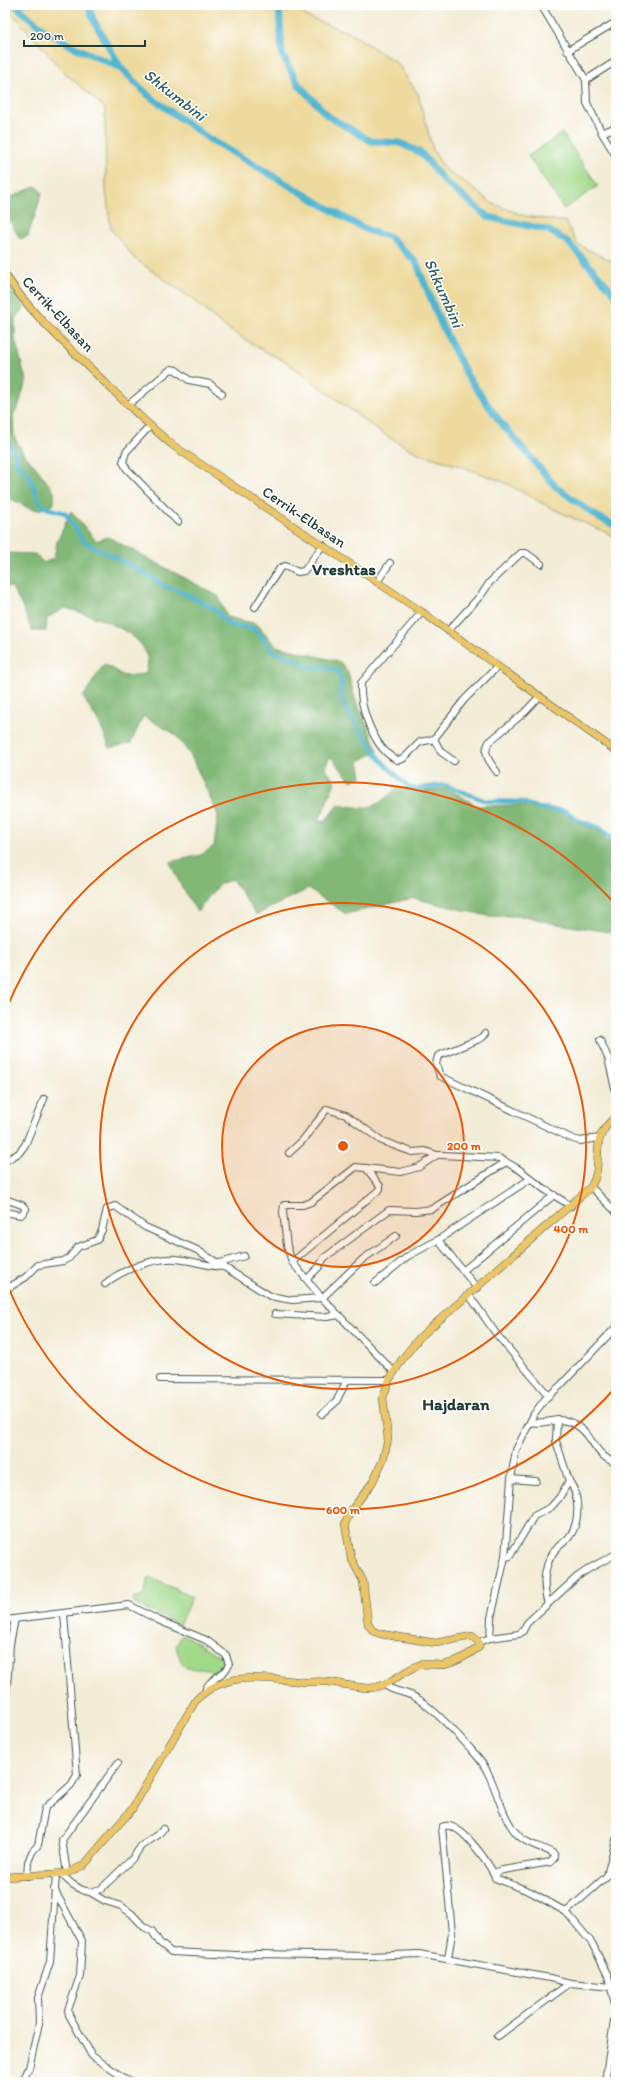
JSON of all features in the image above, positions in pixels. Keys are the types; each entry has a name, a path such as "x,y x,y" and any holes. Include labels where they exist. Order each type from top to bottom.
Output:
{"main road":[{"name":"Cerrik-Elbasan","path":"5,274 32,309 150,426 186,455 422,612 616,752"},
{"path":"5,1877 61,1873 84,1865 132,1809 178,1734 192,1706 205,1691 229,1680 250,1678 326,1682 369,1688 385,1685 419,1666 427,1664 442,1665 450,1663 479,1647 479,1642 472,1636 436,1643 380,1634 373,1631 368,1624 363,1581 351,1558 345,1524 350,1512 372,1483 383,1460 388,1439 383,1398 389,1380 394,1372 420,1337 591,1187 596,1177 599,1138 604,1129 616,1117"}],"street":[{"path":"541,5 586,80 587,104 602,134 616,156"},
{"path":"568,51 616,22"},
{"path":"586,80 616,61"},
{"path":"602,134 616,127"},
{"path":"128,405 171,369 176,370 190,380 210,384 222,394"},
{"path":"150,426 130,446 126,452 123,462 127,469 178,522"},
{"path":"255,607 280,568 285,566 298,572 304,571 323,545"},
{"path":"448,631 482,594 490,582 521,553 526,553 541,564"},
{"path":"377,582 390,563"},
{"path":"422,612 361,683 362,705 368,726 388,754 394,758 402,758 420,742 434,739 455,711 497,667"},
{"path":"497,772 487,758 486,746 525,712 540,696"},
{"path":"434,739 441,752 454,761"},
{"path":"486,1033 483,1038 438,1056 436,1064 440,1076 572,1139 580,1141 599,1138"},
{"path":"600,1040 608,1058 616,1093"},
{"path":"5,1161 18,1153 25,1144 44,1099"},
{"path":"289,1153 302,1140 327,1109 346,1115 382,1141 412,1152 425,1151 436,1155 499,1158 520,1170 530,1179 571,1206"},
{"path":"394,1372 322,1298 292,1262 287,1246 283,1212 284,1205 303,1205 312,1202 356,1167 401,1172 427,1163 436,1155"},
{"path":"307,1279 319,1267 324,1258 389,1210 416,1211 432,1208 506,1162"},
{"path":"292,1262 380,1189 380,1186 366,1168"},
{"path":"375,1283 408,1256 438,1240 530,1179"},
{"path":"591,1187 616,1212"},
{"path":"464,1270 554,1195"},
{"path":"5,1199 22,1205 26,1209 21,1215 5,1212"},
{"path":"5,1290 26,1277 38,1265 63,1261 68,1258 78,1247 97,1240 102,1230 107,1209 111,1206 115,1206 146,1228 191,1247 270,1296 288,1300 322,1298 363,1259 396,1236"},
{"path":"438,1240 464,1270 477,1288"},
{"path":"105,1284 114,1275 125,1270 170,1259 222,1265 244,1256"},
{"path":"469,1295 497,1335 548,1395"},
{"path":"275,1314 327,1317 339,1316"},
{"path":"490,1638 491,1618 505,1557 511,1479 516,1450 530,1422 548,1395 560,1386 616,1327"},
{"path":"160,1378 389,1380"},
{"path":"322,1414 336,1402 347,1380"},
{"path":"530,1422 537,1423 557,1419 576,1425 582,1429 596,1450 605,1459 616,1463"},
{"path":"548,1604 544,1590 545,1575 554,1553 570,1538 576,1521 578,1506 575,1488 569,1480 556,1441 557,1419"},
{"path":"511,1479 536,1481"},
{"path":"505,1557 510,1556 534,1516 551,1507 559,1498 569,1480"},
{"path":"479,1642 490,1638 519,1634 523,1632 527,1623 590,1568 616,1554"},
{"path":"5,1620 129,1605 158,1620 206,1640 226,1655 229,1665 223,1674 207,1686 205,1691"},
{"path":"28,1876 28,1862 32,1852 38,1845 45,1808 71,1785 77,1775 64,1614"},
{"path":"7,1687 10,1644 15,1619"},
{"path":"385,1685 389,1688 412,1695 433,1712 477,1756 484,1766 492,1779 513,1830 530,1845 554,1854 555,1857 550,1862 503,1870 496,1872 494,1876"},
{"path":"22,2082 29,2068 39,2022 38,1998 50,1962 54,1889 61,1873 62,1840 118,1764"},
{"path":"448,1958 452,1926 442,1828 451,1827 471,1842 484,1857 496,1880 531,1892 566,1912 592,1943 612,1987 616,2016 606,2082"},
{"path":"90,1892 105,1886 112,1876 133,1858 141,1846 158,1835 163,1829"},
{"path":"566,1912 607,1876 616,1840"},
{"path":"61,1873 72,1884 105,1901 121,1906 132,1914 144,1927 152,1931 160,1943 171,1952 237,1956 258,1954 369,1956 419,1954 448,1958 570,1983 612,1987"},
{"path":"54,1889 82,1941 80,1976 68,2010 69,2015 92,2056 130,2082"},
{"path":"498,2036 570,1983"}],"green space":[{"path":"562,133 598,186 564,209 528,156"},
{"path":"36,186 42,193 28,236 20,239 5,213 5,200"},
{"path":"5,281 25,307 15,318 15,339 26,380 19,405 13,415 14,436 23,453 39,471 54,492 54,504 46,508 29,508 5,497"},
{"path":"71,511 96,541 108,537 218,596 227,617 257,624 276,646 340,662 348,672 355,699 378,751 359,761 362,776 351,781 330,756 325,768 335,782 318,823 326,820 339,804 358,807 371,806 383,800 397,787 418,792 447,788 477,806 521,805 563,813 581,824 600,831 610,843 611,859 616,870 616,933 551,923 525,916 488,916 413,898 346,914 308,889 256,915 232,879 218,885 197,912 179,882 170,862 201,855 214,846 218,815 191,756 175,734 143,716 131,743 110,748 99,723 83,697 104,664 124,676 145,674 148,660 143,648 134,638 122,629 91,616 65,608 47,618 46,631 32,631 23,608 11,586 5,588 5,553 35,554 44,563 54,558 57,542"},
{"path":"149,1577 192,1597 179,1625 135,1604 133,1599 143,1596"},
{"path":"182,1634 223,1658 224,1667 215,1676 208,1670 187,1668 181,1661 176,1647"}],"sand":[{"name":"Shkumbini","path":"5,5 302,5 305,16 352,34 397,63 418,94 433,150 445,170 466,183 491,203 525,216 566,222 577,244 613,262 616,267 616,537 553,509 504,482 418,453 383,434 288,363 257,347 225,327 191,298 134,258 111,229 106,190 105,108 63,71"}],"waterway":[{"name":"Shkumbini","path":"15,5 43,29 70,45 121,68 149,96 208,138 352,222 372,232 390,237 416,262 441,324 468,377 501,423 556,487 598,517 616,526"},
{"name":"Shkumbini","path":"88,5 94,21 121,68"},
{"name":"Shkumbini","path":"279,5 282,55 299,85 328,116 371,141 400,143 421,153 445,182 488,217 548,230 568,242 616,295"},
{"path":"5,334 10,375 5,390"},
{"path":"5,439 16,455 17,465 28,473 40,503 47,508 65,513 84,542 136,568 165,586 184,593 214,609 229,625 252,628 262,637 272,651 297,660 313,668 327,667 338,672 341,679 341,699 351,717 381,760 408,787 415,789 445,785 486,801 522,802 539,808 566,811 577,820 600,828 611,838 616,852"}],"district":[{"name":"Vreshtas","path":"344,569"},
{"name":"Hajdaran","path":"456,1404"}]}
